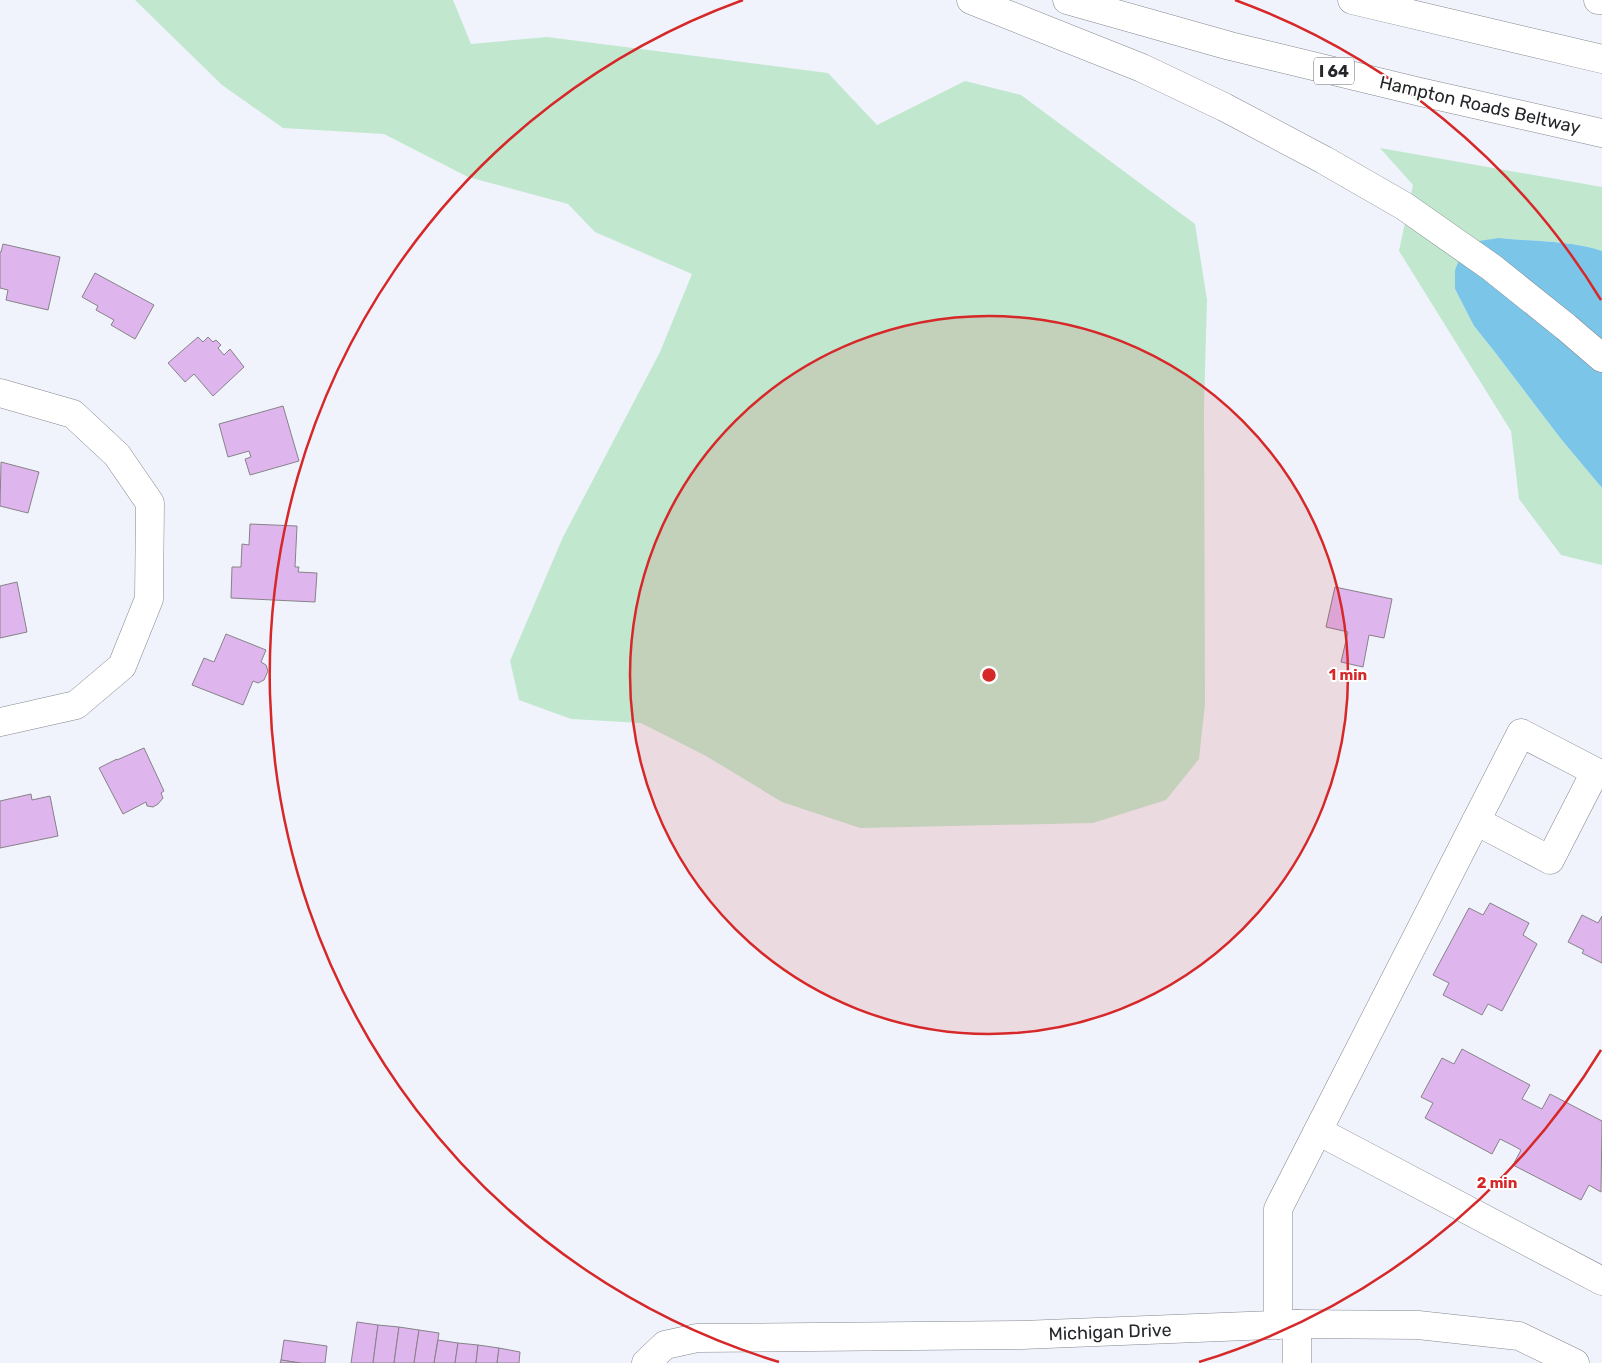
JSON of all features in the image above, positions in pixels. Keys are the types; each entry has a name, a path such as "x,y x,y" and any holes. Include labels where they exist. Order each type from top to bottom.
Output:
{"main road":[{"path":"971,0 1142,68 1232,112 1367,184 1404,206 1491,267 1566,326 1602,358"},
{"name":"Hampton Roads Beltway","path":"1067,0 1230,46 1602,133"},
{"path":"1352,0 1602,59"},
{"path":"0,393 73,414 117,455 150,503 149,598 122,666 76,705 0,722"},
{"path":"1297,1363 1288,1325 1278,1209 1318,1131 1476,821 1521,733 1598,773 1550,860 1476,821"},
{"path":"1318,1131 1602,1281"},
{"name":"Michigan Drive","path":"646,1363 665,1345 697,1338 1022,1335 1288,1325 1418,1325 1519,1336 1575,1363"}],"green space":[{"path":"135,0 453,0 471,44 547,37 828,73 877,125 965,81 1021,95 1195,224 1207,300 1204,407 1205,704 1199,759 1166,800 1093,823 860,828 782,802 706,756 641,723 571,719 519,700 510,661 563,537 660,352 692,274 595,232 568,204 468,177 384,134 283,128 222,85"},
{"path":"1380,148 1602,187 1602,251 1564,243 1499,238 1455,289 1474,326 1561,439 1602,488 1602,565 1561,555 1519,499 1511,431 1399,251 1413,185"}],"water":[{"path":"1499,238 1564,243 1602,251 1602,488 1561,439 1474,326 1455,289 1455,270 1461,255 1469,245 1479,241"}],"building":[{"path":"3,244 60,257 48,310 6,300 8,290 0,288 0,252"},
{"path":"95,273 154,305 135,339 111,325 114,320 96,310 98,306 82,297"},
{"path":"198,337 203,342 208,337 213,342 216,340 221,345 218,348 224,355 230,349 244,367 213,396 194,374 185,382 168,363"},
{"path":"283,406 299,461 250,475 245,459 251,457 249,451 228,457 219,424"},
{"path":"1,462 39,472 28,513 0,506"},
{"path":"250,524 297,526 295,567 299,567 298,572 317,573 315,602 231,598 232,567 241,567 242,544 249,545"},
{"path":"17,582 27,632 0,638 0,586"},
{"path":"1335,587 1392,599 1384,638 1369,635 1363,667 1341,662 1348,632 1326,627"},
{"path":"226,634 266,650 261,662 266,665 268,671 264,680 258,683 253,681 243,705 192,685 204,658 214,662"},
{"path":"144,748 164,791 161,793 163,798 153,807 147,806 146,802 123,814 99,768"},
{"path":"31,794 32,800 50,796 58,836 0,848 0,801"},
{"path":"1490,903 1529,923 1523,935 1537,944 1502,1011 1488,1004 1482,1015 1443,995 1449,983 1433,975 1469,908 1483,915"},
{"path":"1582,915 1598,923 1602,916 1602,963 1582,953 1584,950 1568,942"},
{"path":"1462,1049 1530,1085 1522,1099 1542,1109 1550,1094 1602,1121 1601,1192 1589,1185 1581,1200 1513,1165 1521,1150 1512,1145 1500,1139 1492,1154 1425,1118 1433,1103 1421,1097 1442,1058 1454,1064"},
{"path":"357,1322 378,1325 373,1363 351,1363"},
{"path":"378,1325 399,1327 394,1363 373,1363"},
{"path":"399,1327 419,1330 414,1363 394,1363"},
{"path":"419,1330 439,1333 434,1363 414,1363"},
{"path":"284,1340 327,1346 325,1363 300,1363 281,1360"},
{"path":"438,1340 458,1343 455,1363 434,1363"},
{"path":"458,1343 478,1345 476,1363 455,1363"},
{"path":"478,1345 499,1348 497,1363 476,1363"},
{"path":"499,1348 520,1352 519,1363 497,1363"},
{"path":"281,1360 300,1363 280,1363"}]}
